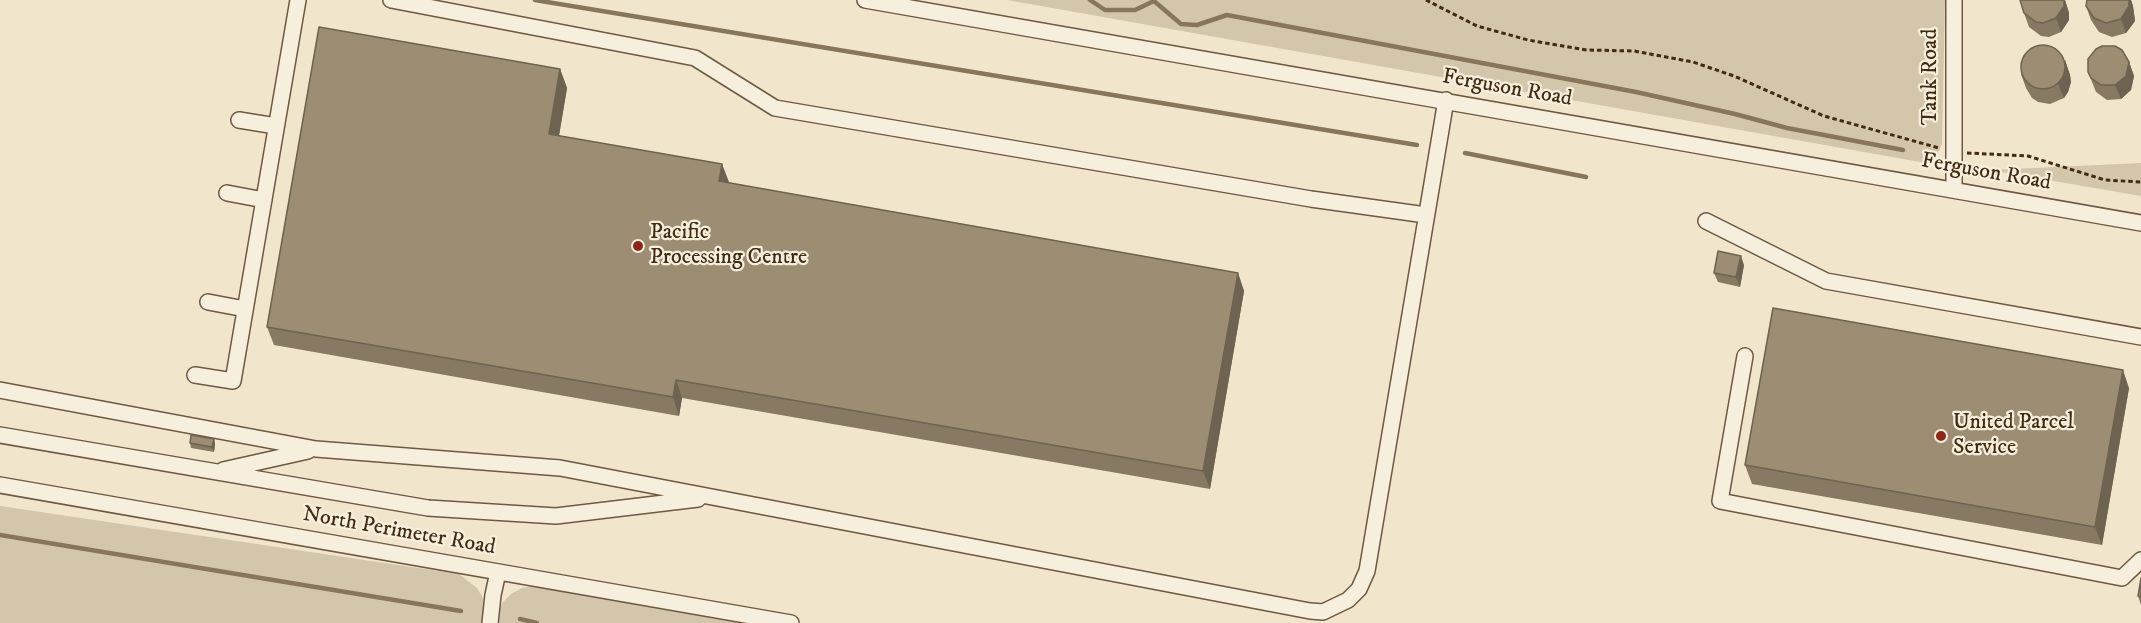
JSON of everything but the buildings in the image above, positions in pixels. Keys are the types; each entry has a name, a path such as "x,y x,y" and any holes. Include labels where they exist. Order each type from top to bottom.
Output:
{"street":[{"path":"195,375 233,381 298,0"},
{"path":"391,0 695,58 775,108 1275,193 1426,216"},
{"name":"Ferguson Road","path":"865,0 2141,223"},
{"name":"Tank Road","path":"1954,0 1954,190"},
{"path":"0,390 316,449 560,468 1323,612 1348,600 1359,589 1367,570 1446,100"},
{"path":"239,120 276,126"},
{"path":"227,193 264,200"},
{"path":"1706,221 1826,281 2141,337"},
{"path":"208,302 245,309"},
{"path":"1745,356 1720,501 2122,578 2141,560"},
{"path":"0,435 428,508 556,516 712,497"},
{"path":"214,472 316,449"},
{"name":"North Perimeter Road","path":"0,485 790,623"},
{"path":"490,623 498,572"}],"path":[{"path":"1426,0 1477,26 1528,40 1587,50 1634,51 1693,62 1734,76 1824,116 1941,148"},
{"path":"1965,153 2028,156 2105,180 2141,182"}],"shaded area":[{"path":"1007,0 1945,0 1942,144 1937,155 1926,163"},
{"path":"2141,163 2141,196 1990,170"},
{"path":"0,506 459,574 477,588 483,598 483,623 0,623"},
{"path":"533,586 741,623 495,623 502,603 511,594 522,588"}],"waterway":[{"path":"535,0 1417,145"},
{"path":"1090,0 1105,10 1135,10 1154,1 1181,24 1197,25 1227,15 1636,92 1787,128 1903,150"},
{"path":"1465,153 1586,177"},
{"path":"0,535 461,611"},
{"path":"520,619 537,623"}],"place":[{"name":"Pacific Processing Centre","path":"638,246"},
{"name":"United Parcel Service","path":"1941,436"}]}
